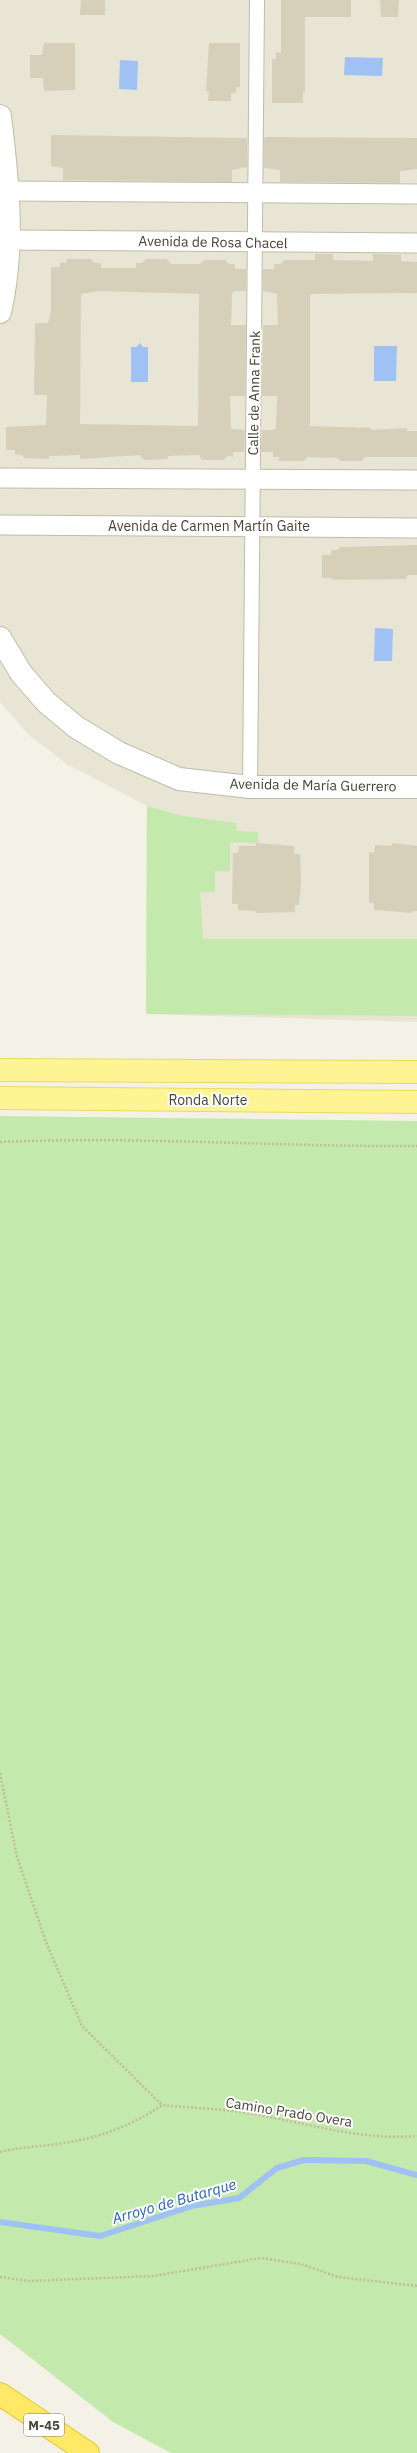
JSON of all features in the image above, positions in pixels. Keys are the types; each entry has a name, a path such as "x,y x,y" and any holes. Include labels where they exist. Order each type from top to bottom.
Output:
{"highway":[{"name":"M-45","path":"0,2394 88,2453"}],"main road":[{"name":"Ronda Norte","path":"0,1070 417,1072"},
{"name":"Ronda Norte","path":"0,1098 417,1102"}],"street":[{"name":"Calle de Anna Frank","path":"250,787 257,0"},
{"path":"0,116 9,191 8,262 0,312"},
{"path":"9,191 417,194"},
{"name":"Avenida de Rosa Chacel","path":"8,240 417,243"},
{"path":"0,478 417,480"},
{"name":"Avenida de Carmen Martín Gaite","path":"0,525 417,528"},
{"name":"Avenida de María Guerrero","path":"0,638 21,673 46,702 76,727 119,753 179,779 250,787 417,787"}],"path":[{"path":"0,1142 58,1139 288,1146 417,1146"},
{"path":"0,1773 16,1857 46,1942 82,2026 162,2105 143,2118 114,2131 86,2139 0,2152"},
{"name":"Camino Prado Overa","path":"162,2105 252,2114 344,2132 417,2136"},
{"path":"0,2277 29,2281 153,2276 261,2258 301,2264 338,2277 417,2286"}],"shaded area":[{"path":"0,0 417,0 417,1022 146,1014 147,806 67,764 29,735 0,702"}],"green space":[{"path":"147,806 183,816 236,823 237,831 258,832 258,843 230,842 230,871 215,871 215,892 200,892 203,939 417,939 417,1016 146,1014"},
{"path":"0,1116 417,1121 417,2453 171,2453 113,2422 0,2334"}],"water":[{"path":"345,57 383,58 382,76 344,75"},
{"path":"120,60 138,61 137,90 119,89"},
{"path":"140,343 143,347 148,347 148,382 131,382 131,347 136,347"},
{"path":"374,346 397,346 396,381 374,381"},
{"path":"375,628 393,629 392,661 374,661"}],"building":[{"path":"81,0 105,0 105,15 80,15"},
{"path":"281,0 351,0 351,17 305,17 305,92 303,92 303,103 272,103 272,59 276,59 276,52 281,53"},
{"path":"380,0 399,0 398,17 381,17"},
{"path":"44,43 75,43 75,90 44,91 43,78 30,78 30,55 42,55"},
{"path":"209,43 240,43 240,87 236,87 236,93 231,93 231,101 208,101 209,92 206,91"},
{"path":"51,135 247,138 247,167 232,170 232,182 63,180 63,168 51,166"},
{"path":"264,138 417,138 417,169 400,171 400,183 280,182 280,170 264,168"},
{"path":"315,254 333,254 333,260 373,261 373,254 401,255 401,261 417,262 417,293 310,294 310,426 371,428 370,430 407,428 407,431 417,431 417,457 365,457 362,461 341,461 337,458 307,457 304,461 279,461 279,457 273,457 273,452 261,452 262,430 274,430 276,428 277,396 262,396 263,325 278,325 277,294 263,291 263,269 274,269 274,264 281,264 284,260 315,260"},
{"path":"67,259 91,259 94,263 101,263 101,268 136,268 136,263 142,263 146,259 167,259 171,264 200,264 204,260 225,260 229,264 235,264 235,269 246,269 246,291 234,291 232,294 231,325 246,325 245,396 230,396 231,427 232,429 245,430 244,452 233,452 233,457 227,456 224,460 202,460 199,455 168,456 168,459 144,460 140,455 80,459 80,455 49,456 49,459 25,458 21,455 15,454 15,450 6,450 6,427 46,425 47,395 34,395 35,323 48,323 51,311 51,267 60,267 60,262 66,263","holes":["99,291 199,294 198,426 80,424 81,294"]},
{"path":"417,545 417,575 408,575 406,579 332,580 332,578 322,578 322,555 331,555 331,550 337,550 340,547"},
{"path":"256,843 294,846 294,854 300,854 301,883 299,905 295,905 295,912 256,913 255,911 238,910 238,904 232,904 233,853 238,853 239,846 256,846"},
{"path":"392,843 417,846 417,911 412,911 412,913 374,910 374,903 369,903 369,852 374,853 375,845 392,846"}],"waterway":[{"name":"Arroyo de Butarque","path":"0,2222 100,2236 192,2206 239,2198 277,2168 304,2160 366,2161 417,2175"}]}
